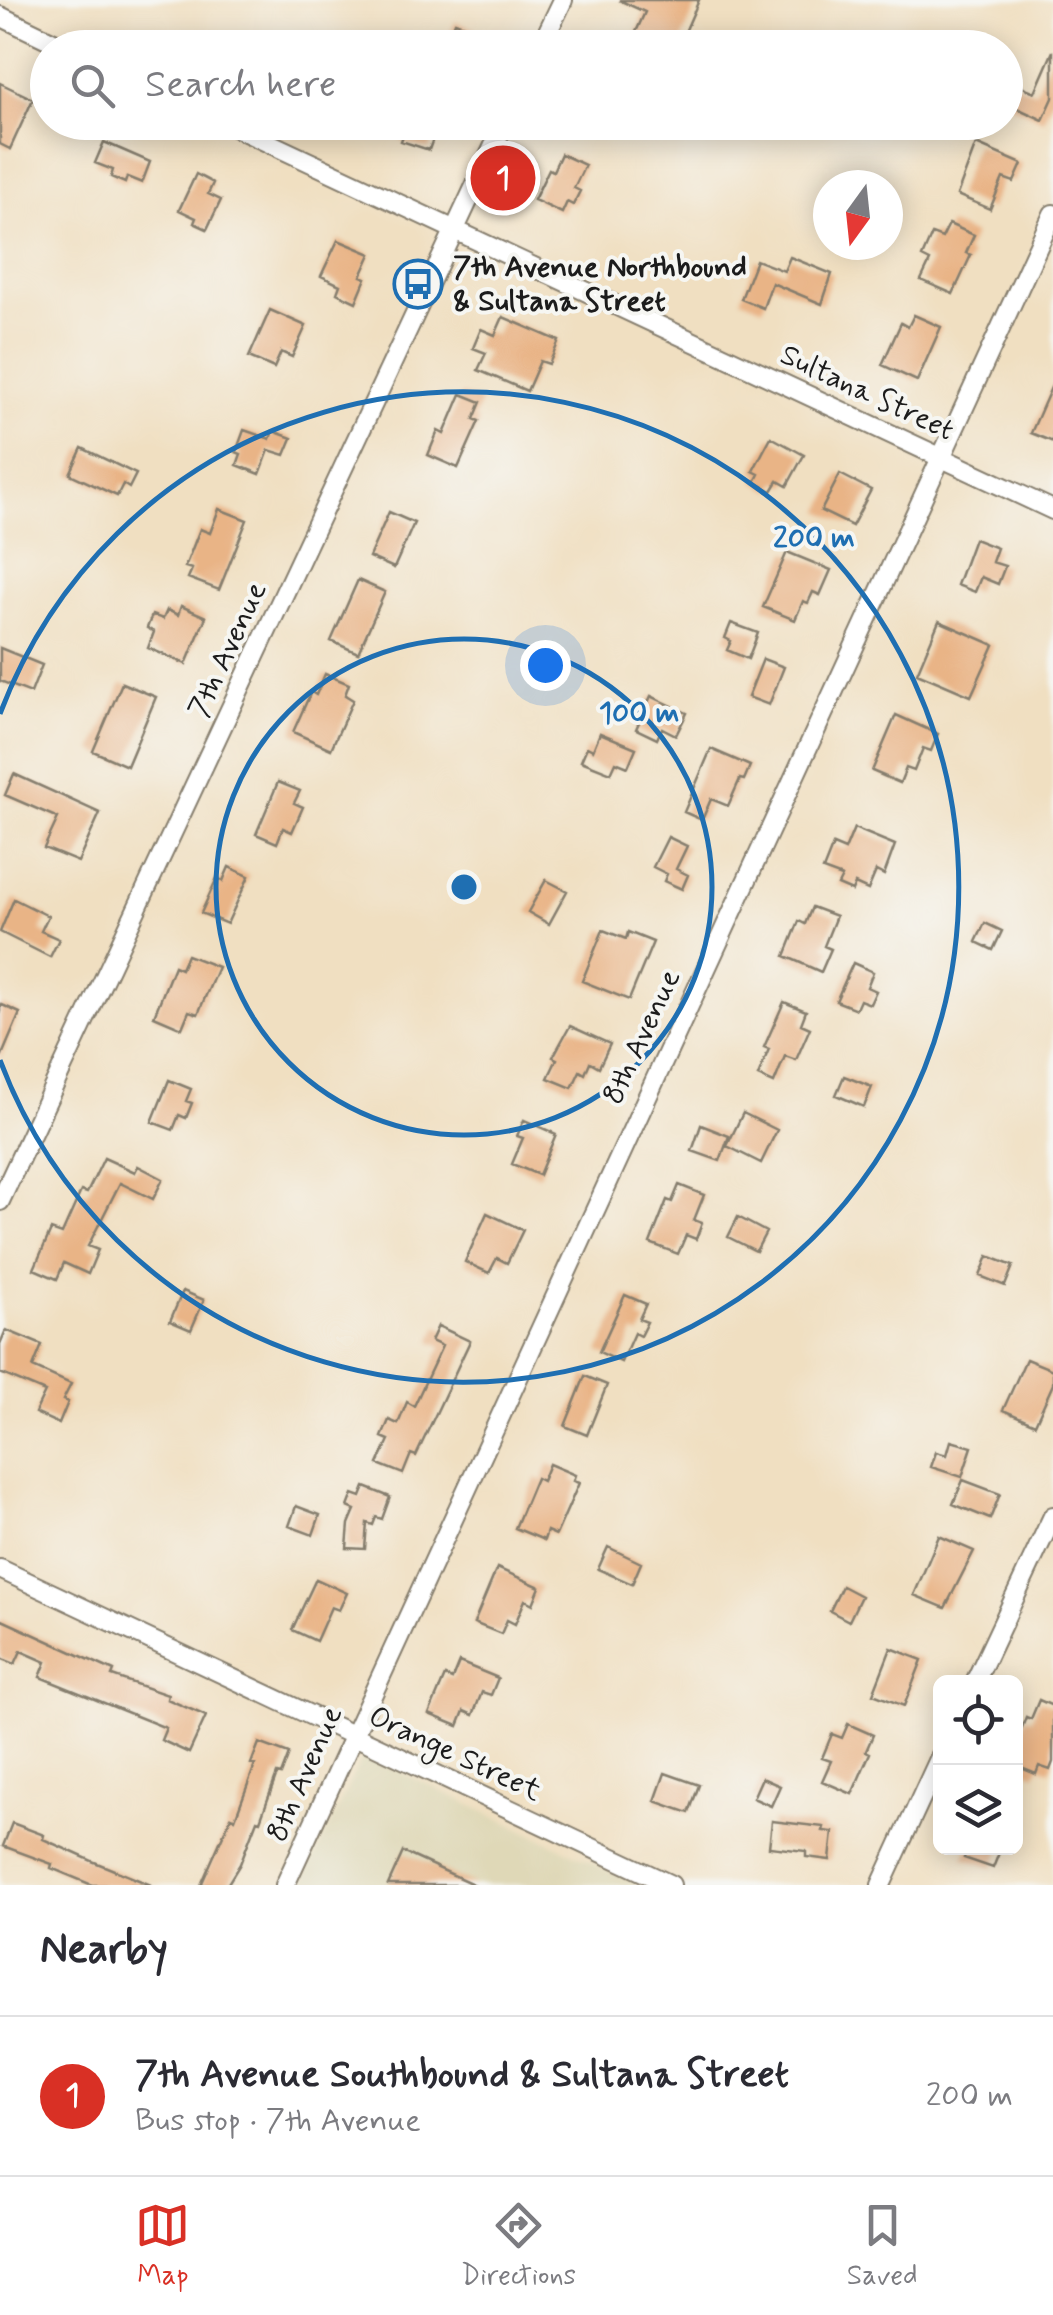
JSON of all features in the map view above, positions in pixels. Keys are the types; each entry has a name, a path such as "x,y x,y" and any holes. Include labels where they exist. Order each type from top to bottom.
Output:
{"street":[{"path":"548,30 562,0"},
{"path":"0,16 30,31"},
{"name":"Sultana Street","path":"262,140 1053,510"},
{"name":"7th Avenue","path":"0,1201 497,140"},
{"name":"8th Avenue","path":"284,1885 1053,214"},
{"path":"978,1675 1053,1516"},
{"name":"Orange Street","path":"0,1569 671,1885"},
{"path":"881,1885 936,1765"}],"shaded area":[{"path":"365,1758 639,1885 302,1885 360,1761"}],"building":[{"path":"619,0 699,0 686,30 637,30 645,12"},
{"path":"455,22 474,29 474,30 452,30"},
{"path":"1053,51 1053,98 1043,120 1023,111 1023,87 1035,92"},
{"path":"0,83 30,98 30,106 10,149 0,144"},
{"path":"401,140 433,140 429,150"},
{"path":"104,142 150,162 142,183 127,177 125,183 111,177 113,170 95,163"},
{"path":"976,144 1022,164 1014,182 1003,178 990,209 957,195"},
{"path":"561,154 585,165 574,188 580,191 573,205 567,202 562,213 534,200"},
{"path":"196,174 213,183 208,194 221,200 207,229 179,210"},
{"path":"949,224 974,235 966,253 971,255 953,294 921,280 930,261 922,257 932,234 942,238"},
{"path":"338,240 371,254 356,302 337,293 340,285 321,276"},
{"path":"790,257 832,274 822,304 772,283 763,308 741,299 756,260 784,271"},
{"path":"270,310 306,326 292,357 281,352 274,368 249,357"},
{"path":"914,315 941,327 917,381 882,365 901,323 908,327"},
{"path":"503,317 559,341 549,364 540,361 527,391 478,370 486,353 473,348 481,329 495,335"},
{"path":"1053,383 1053,442 1031,433"},
{"path":"461,394 481,402 474,419 479,421 458,468 428,455 438,431 444,434"},
{"path":"244,430 270,439 273,431 292,438 285,455 269,450 260,474 237,465 241,454 236,452"},
{"path":"771,437 804,455 787,486 778,481 772,491 755,482 759,474 753,471"},
{"path":"82,448 136,474 129,488 123,484 117,496 70,474"},
{"path":"840,474 871,490 852,526 821,511"},
{"path":"219,509 247,520 219,590 188,578 192,569 185,567 200,529 210,533"},
{"path":"389,512 414,523 394,568 369,557"},
{"path":"974,539 997,548 992,562 1005,566 998,584 981,577 975,592 957,585"},
{"path":"787,552 831,570 820,595 813,592 808,603 803,601 795,620 763,607"},
{"path":"358,580 385,592 358,653 331,641"},
{"path":"181,606 206,617 186,664 148,648 154,632 147,628 152,615 163,619 167,610 178,615"},
{"path":"939,621 994,645 971,696 917,673"},
{"path":"731,623 758,633 748,659 727,650 731,641 725,638"},
{"path":"0,648 42,665 31,693 0,681"},
{"path":"763,659 784,667 769,705 748,697"},
{"path":"325,674 349,684 345,695 353,700 331,749 293,732 311,692 316,695"},
{"path":"122,683 156,697 127,766 93,751"},
{"path":"651,696 687,713 676,735 662,728 657,739 636,729"},
{"path":"896,715 938,734 931,751 923,748 914,771 906,768 900,783 872,771"},
{"path":"600,733 636,748 628,767 616,762 611,773 581,761 587,747 593,750"},
{"path":"711,749 750,766 728,806 711,799 702,820 684,812"},
{"path":"14,774 100,813 78,862 44,848 58,818 5,795"},
{"path":"278,782 300,791 294,803 303,807 292,832 283,828 277,843 256,834"},
{"path":"854,828 895,845 884,875 876,871 868,890 855,884 852,891 838,885 842,877 823,870 833,845 845,850"},
{"path":"668,837 687,846 676,869 688,875 682,889 664,881 667,874 653,867"},
{"path":"229,867 249,876 227,924 201,913 217,878 223,881"},
{"path":"546,880 567,891 549,924 528,912"},
{"path":"14,899 48,916 41,931 59,939 50,957 0,932"},
{"path":"812,907 836,916 824,946 831,949 821,972 785,956 799,921 805,924"},
{"path":"985,923 1002,931 993,950 976,942"},
{"path":"603,930 626,939 628,932 653,942 629,1000 582,981"},
{"path":"187,955 218,967 198,1014 189,1011 182,1028 154,1016 174,966 181,969"},
{"path":"853,963 873,972 867,987 876,991 870,1004 860,1000 856,1009 836,1001"},
{"path":"784,1002 806,1011 801,1024 810,1028 796,1060 785,1056 774,1083 758,1076 769,1049 764,1047"},
{"path":"0,1004 20,1013 0,1060"},
{"path":"570,1026 610,1044 599,1067 590,1062 585,1074 580,1071 572,1088 548,1078 557,1059 553,1057"},
{"path":"844,1076 872,1087 864,1107 836,1095"},
{"path":"169,1080 191,1089 186,1101 192,1103 186,1118 179,1115 173,1130 152,1122"},
{"path":"743,1113 777,1130 761,1163 727,1146"},
{"path":"524,1120 556,1134 539,1175 512,1164 523,1138 517,1136"},
{"path":"701,1125 729,1136 720,1161 692,1151"},
{"path":"104,1158 135,1172 138,1166 163,1179 153,1199 120,1183 88,1246 98,1250 88,1274 64,1263 57,1279 34,1269 51,1230 62,1234 81,1191 87,1193"},
{"path":"679,1185 704,1195 694,1220 702,1223 696,1239 686,1235 678,1254 650,1243 667,1200 672,1202"},
{"path":"487,1213 523,1230 507,1263 497,1258 489,1273 465,1262"},
{"path":"738,1217 766,1232 756,1251 728,1237"},
{"path":"988,1256 1013,1266 1005,1286 980,1276"},
{"path":"183,1291 204,1300 191,1330 170,1321"},
{"path":"625,1295 646,1304 639,1319 647,1322 640,1336 634,1333 621,1362 599,1352"},
{"path":"438,1326 470,1341 416,1456 411,1454 403,1474 378,1464 389,1440 382,1437 389,1420 398,1424 407,1402 414,1406 442,1346 431,1341"},
{"path":"6,1330 42,1345 33,1367 71,1384 63,1400 68,1402 59,1424 35,1413 45,1392 0,1373 0,1344"},
{"path":"1026,1359 1053,1370 1053,1384 1035,1424 1003,1410"},
{"path":"585,1376 607,1385 587,1435 565,1426"},
{"path":"951,1441 972,1447 962,1477 931,1467 936,1452 947,1455"},
{"path":"549,1464 575,1475 573,1481 579,1483 556,1535 547,1531 544,1540 515,1528 536,1478 542,1481"},
{"path":"963,1480 1000,1494 990,1519 953,1504"},
{"path":"365,1487 390,1497 382,1519 376,1517 373,1525 367,1523 365,1549 347,1548 355,1510 348,1507 353,1494 361,1497"},
{"path":"296,1506 320,1515 313,1535 289,1526"},
{"path":"939,1536 974,1551 945,1608 914,1595"},
{"path":"608,1547 641,1563 632,1584 598,1569"},
{"path":"497,1568 540,1587 533,1604 525,1600 515,1624 507,1620 501,1634 474,1623"},
{"path":"316,1579 347,1593 339,1610 331,1607 316,1641 292,1630"},
{"path":"842,1586 861,1596 849,1621 830,1611"},
{"path":"0,1619 114,1671 112,1676 168,1695 167,1699 206,1716 189,1753 161,1740 166,1728 40,1677 46,1662 21,1651 15,1664 0,1658"},
{"path":"891,1648 922,1660 904,1706 873,1694"},
{"path":"459,1662 498,1678 491,1695 482,1692 473,1715 464,1711 458,1726 429,1714 445,1676 452,1679"},
{"path":"1039,1700 1053,1706 1053,1762 1050,1770 1039,1766 1036,1774 1023,1769 1023,1725 1026,1717 1031,1719"},
{"path":"848,1724 873,1735 866,1751 870,1753 852,1794 822,1781 831,1761 822,1758 832,1734 842,1738"},
{"path":"259,1743 289,1754 281,1775 277,1774 260,1821 257,1820 240,1864 227,1885 201,1885 231,1817 235,1819"},
{"path":"665,1773 699,1785 689,1813 655,1801"},
{"path":"762,1778 780,1786 771,1806 753,1798"},
{"path":"772,1821 824,1827 823,1831 833,1832 830,1860 806,1857 806,1851 769,1847"},
{"path":"12,1823 151,1885 92,1885 51,1868 52,1864 3,1846"},
{"path":"403,1852 475,1885 388,1885"},
{"path":"965,1855 998,1855 993,1868 964,1858"}],"place":[{"name":"7th Avenue Southbound & Sultana Street","path":"503,178"},
{"name":"7th Avenue Northbound & Sultana Street","path":"418,284"}]}
